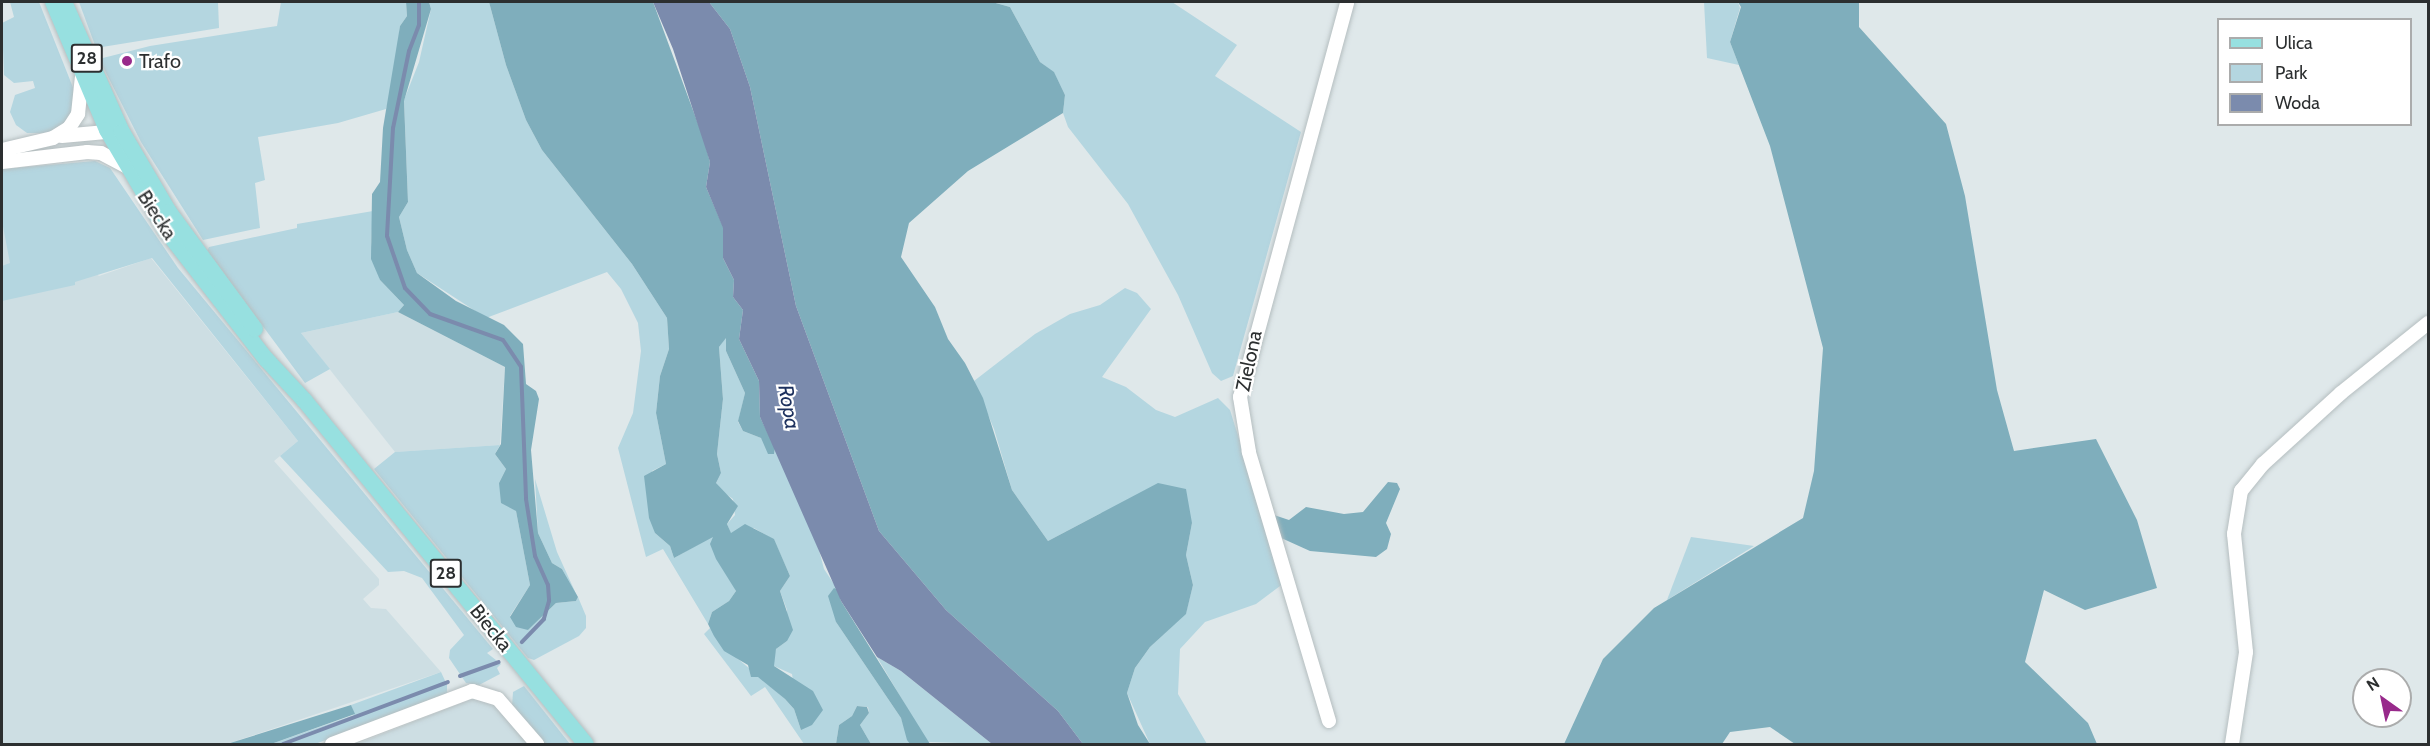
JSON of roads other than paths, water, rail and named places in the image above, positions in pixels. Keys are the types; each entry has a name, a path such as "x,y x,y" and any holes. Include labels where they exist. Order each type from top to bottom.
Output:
{"main road":[{"name":"Biecka","path":"53,2 82,78 114,131 169,212 305,401"},
{"name":"Biecka","path":"64,2 113,112 114,131 127,167 165,229 212,292 305,401 586,744"}],"street":[{"name":"Zielona","path":"1329,721 1249,452 1240,397 1347,2"},
{"path":"53,138 69,128 78,114 82,78"},
{"path":"2,150 53,138 114,131"},
{"path":"87,152 114,131"},
{"path":"2,162 87,152 101,153 127,167"},
{"path":"2232,744 2246,652 2234,534 2241,491 2263,464 2341,393 2428,323"},
{"path":"332,744 472,691 498,699 537,744"}],"water":[{"name":"Ropa","path":"653,2 709,2 730,29 750,87 796,306 879,531 946,610 1058,711 1083,744 992,744 901,671 877,657 841,601 760,417 759,381 739,339 743,310 733,297 734,280 723,258 723,228 706,187 710,162 673,49"}],"waterway":[{"path":"419,2 419,25 409,51 393,128 387,236 405,288 430,314 503,340 521,367 526,499 535,556 548,585 549,601 544,619 522,642"},
{"path":"460,676 499,662"},
{"path":"283,744 448,682"}],"place":[{"name":"Trafo","path":"127,61"}]}
